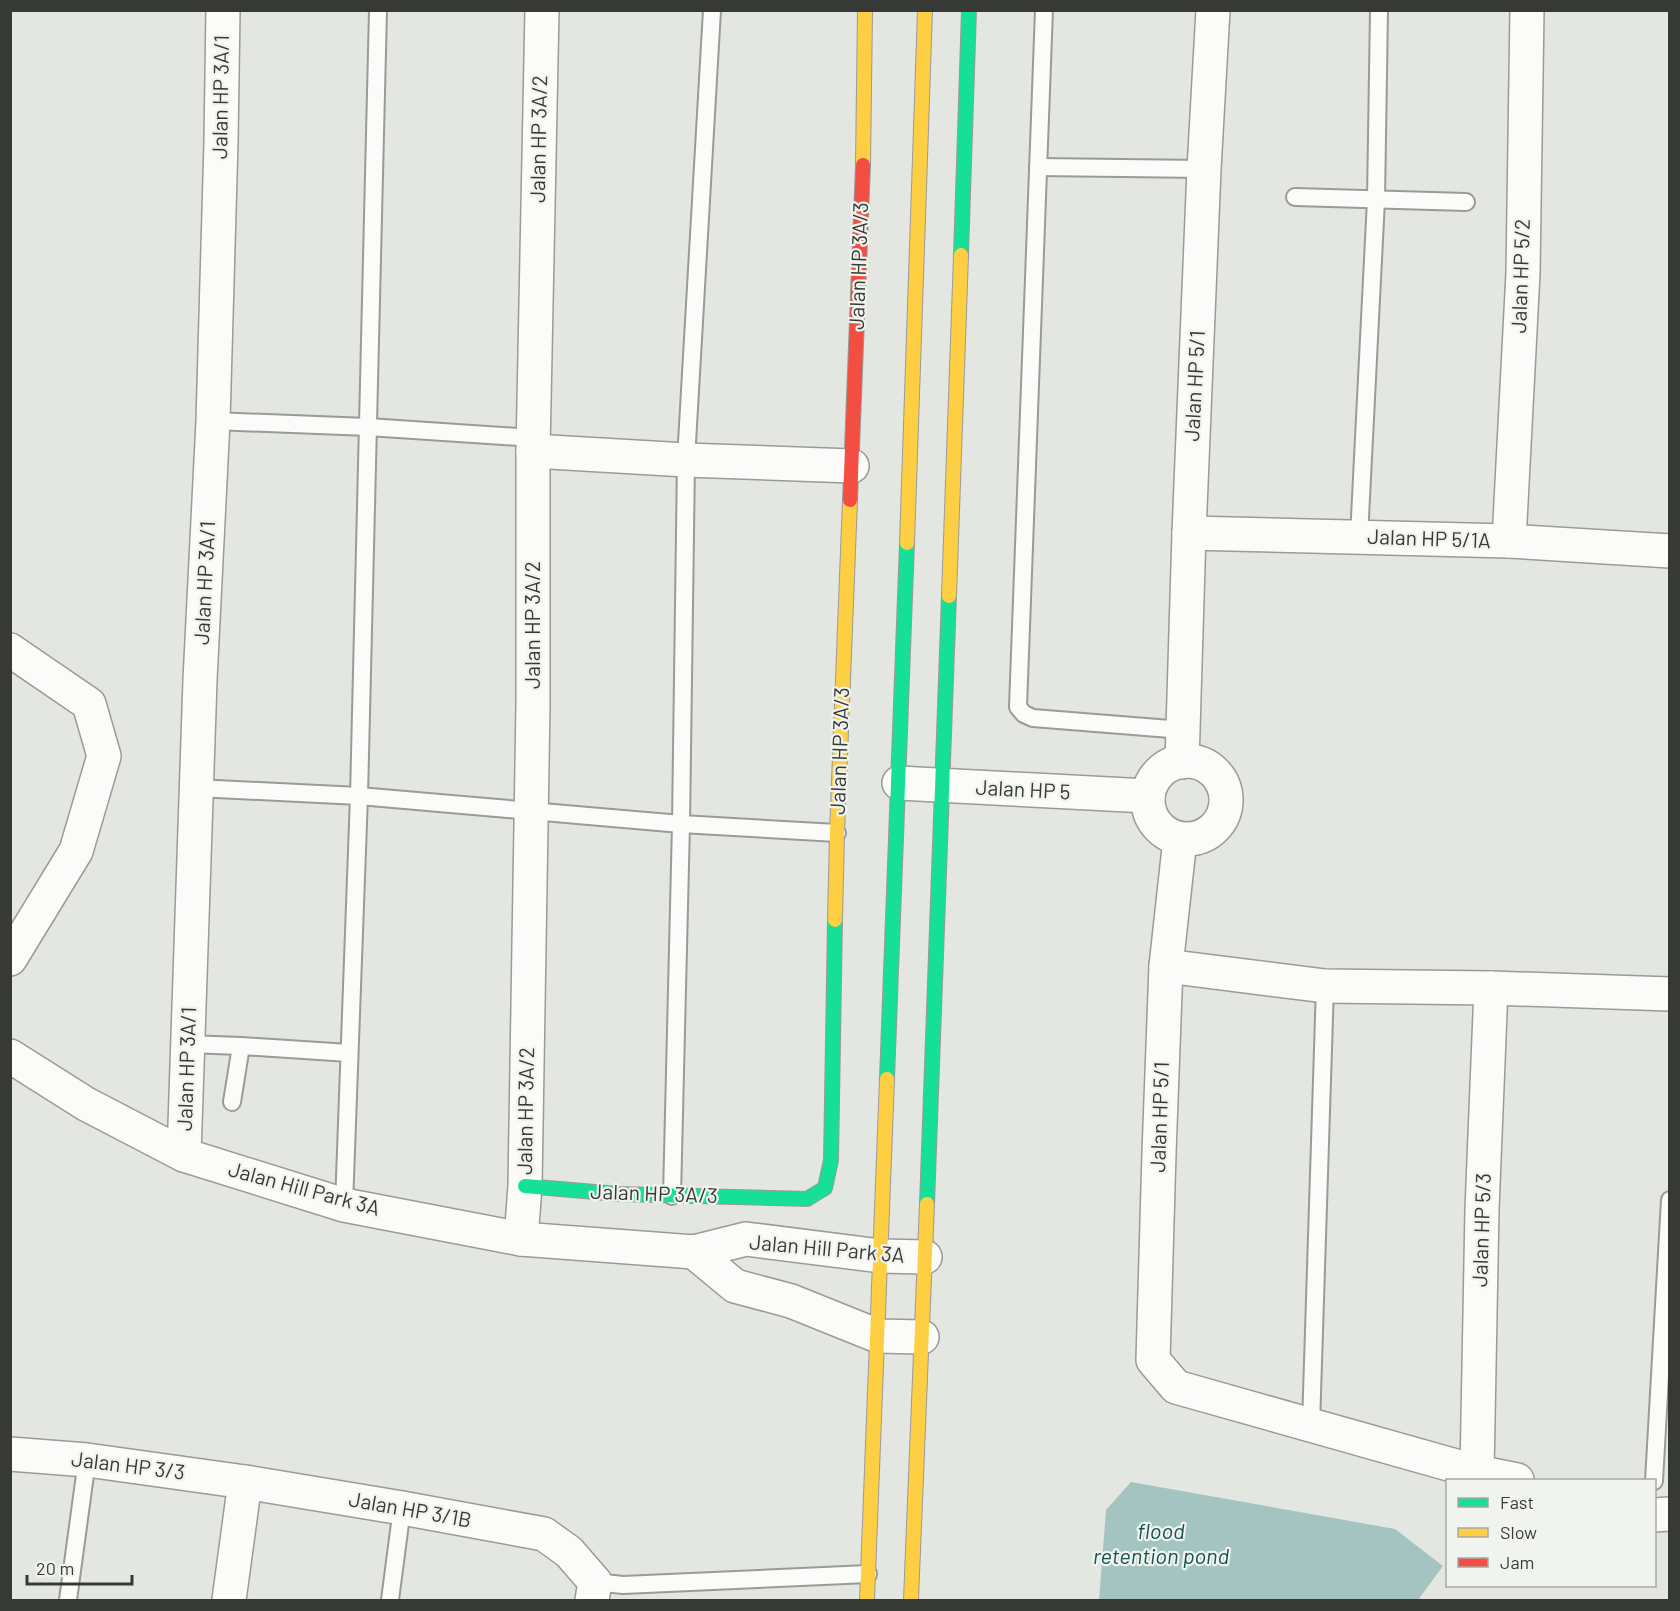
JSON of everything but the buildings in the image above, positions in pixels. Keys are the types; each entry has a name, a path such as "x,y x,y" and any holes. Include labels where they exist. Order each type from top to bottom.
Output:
{"street":[{"name":"Jalan HP 3A/1","path":"184,1155 201,668 213,421 223,10"},
{"name":"Jalan HP 3A/2","path":"521,1239 525,1186 533,692 533,444 542,10"},
{"name":"Jalan HP 3A/3","path":"525,1186 618,1194 807,1199 825,1188 831,1160 837,833 864,128 865,10"},
{"path":"867,1600 899,783 925,10"},
{"path":"911,1600 943,786 969,10"},
{"name":"Jalan HP 5/1","path":"1183,746 1189,534 1213,10"},
{"name":"Jalan HP 5/2","path":"1509,541 1522,273 1527,10"},
{"path":"533,444 686,460 852,466"},
{"name":"Jalan HP 5/1A","path":"1189,534 1509,541 1670,550"},
{"path":"10,650 89,704 104,756 76,851 10,960"},
{"path":"1183,746 1190,760 1209,766 1218,775 1227,798 1220,822 1211,831 1188,840 1166,834 1154,823 1147,796 1154,777 1170,764 1183,746"},
{"name":"Jalan HP 5","path":"899,783 1147,796"},
{"name":"Jalan HP 5/1","path":"1180,839 1166,966 1153,1360 1176,1387 1311,1425"},
{"path":"1166,966 1324,986 1491,988 1670,994"},
{"name":"Jalan HP 5/3","path":"1477,1472 1482,1209 1491,988"},
{"name":"Jalan Hill Park 3A","path":"10,1056 86,1104 184,1155 344,1205 521,1239 694,1252 747,1239 881,1256 925,1257"},
{"path":"694,1252 735,1286 792,1302 878,1336 922,1337"},
{"path":"1311,1425 1477,1472 1512,1479"},
{"name":"Jalan HP 3/3","path":"10,1454 87,1460 245,1482"},
{"path":"229,1600 245,1482"},
{"name":"Jalan HP 3/1B","path":"245,1482 544,1534 569,1552 594,1591"}],"lane":[{"path":"344,1205 359,796 378,10"},
{"path":"672,1196 681,824 686,460 712,10"},
{"path":"1044,10 1018,708 1024,714 1034,718 1183,746"},
{"path":"1359,537 1376,200 1379,10"},
{"path":"1038,167 1204,169"},
{"path":"1294,197 1466,202"},
{"path":"213,421 368,427 533,444"},
{"path":"197,788 359,796 681,824 837,833"},
{"path":"1311,1425 1324,986"},
{"path":"187,1044 349,1053"},
{"path":"232,1102 242,1046"},
{"path":"1654,1479 1670,1200"},
{"path":"68,1600 87,1460"},
{"path":"390,1600 402,1508"},
{"path":"594,1591 623,1585 868,1574"}],"water":[{"name":"flood retention pond","path":"1131,1482 1395,1529 1443,1566 1418,1600 1099,1600 1106,1510"}],"traffic: fast":[{"path":"961,255 969,10"},
{"path":"887,1079 907,543"},
{"path":"927,1204 949,596"},
{"path":"525,1186 618,1194 807,1199 825,1188 831,1160 835,920"}],"traffic: slow":[{"path":"863,165 865,10"},
{"path":"907,543 925,10"},
{"path":"949,596 961,255"},
{"path":"835,920 850,500"},
{"path":"867,1600 887,1079"},
{"path":"911,1600 927,1204"}],"traffic: jam":[{"path":"850,500 863,165"}]}
